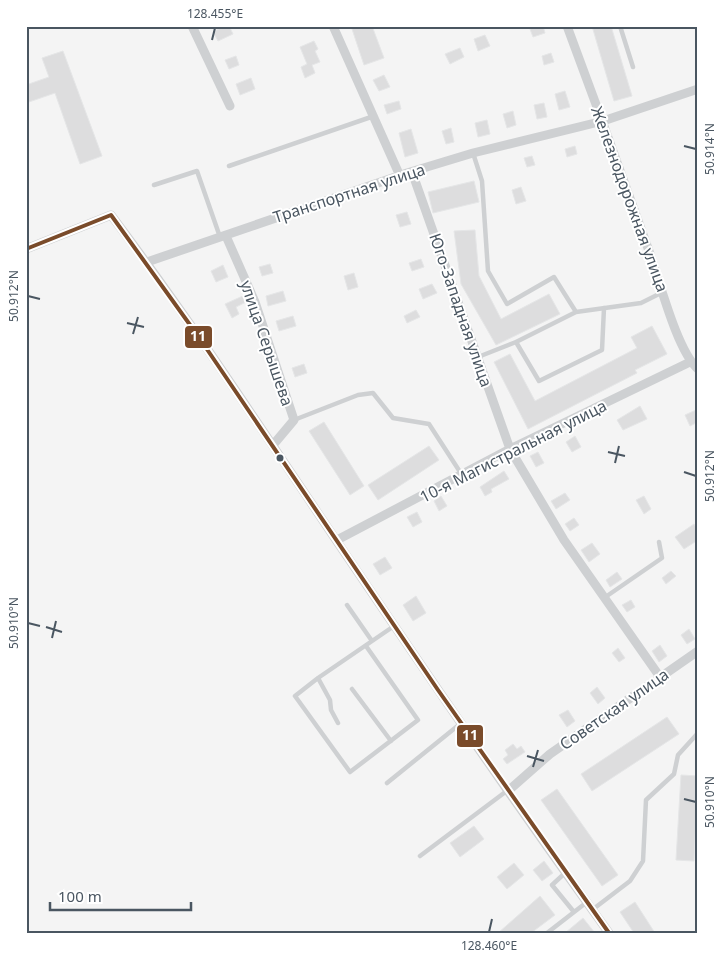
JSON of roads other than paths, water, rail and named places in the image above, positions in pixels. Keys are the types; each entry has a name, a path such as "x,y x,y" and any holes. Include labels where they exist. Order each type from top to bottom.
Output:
{"street":[{"path":"192,26 230,106"},
{"path":"333,26 400,176"},
{"name":"Железнодорожная улица","path":"567,26 603,121 663,292 690,362 698,369"},
{"name":"Транспортная улица","path":"147,262 223,237 286,213 412,172 473,153 603,121 698,89"},
{"name":"Юго-Западная улица","path":"412,172 510,450 564,540 660,678"},
{"path":"26,249 111,215 147,262 460,724 509,790 609,933"},
{"name":"улица Серышева","path":"223,237 255,302 294,420 273,446"},
{"name":"10-я Магистральная улица","path":"336,540 510,450 690,362"},
{"name":"Советская улица","path":"509,790 550,754 698,651"}],"lane":[{"path":"620,26 632,67"},
{"path":"229,166 374,116"},
{"path":"473,153 482,181 488,271 507,304 554,277 576,312"},
{"path":"154,185 197,171 223,237"},
{"path":"478,357 516,342 576,312 641,304 663,292"},
{"path":"516,342 539,382 602,350 604,308"},
{"path":"294,420 358,395 374,393 394,418 429,424 462,475"},
{"path":"604,598 662,558 660,542"},
{"path":"347,605 372,641"},
{"path":"366,646 418,720 350,772 295,696 394,626"},
{"path":"318,678 330,700 331,710 338,723"},
{"path":"352,689 391,741"},
{"path":"387,783 460,724"},
{"path":"546,933 574,912 590,906 630,881 643,862 646,800 674,774 678,755 698,733"},
{"path":"420,856 509,790"},
{"path":"566,872 552,885 574,912"}]}
